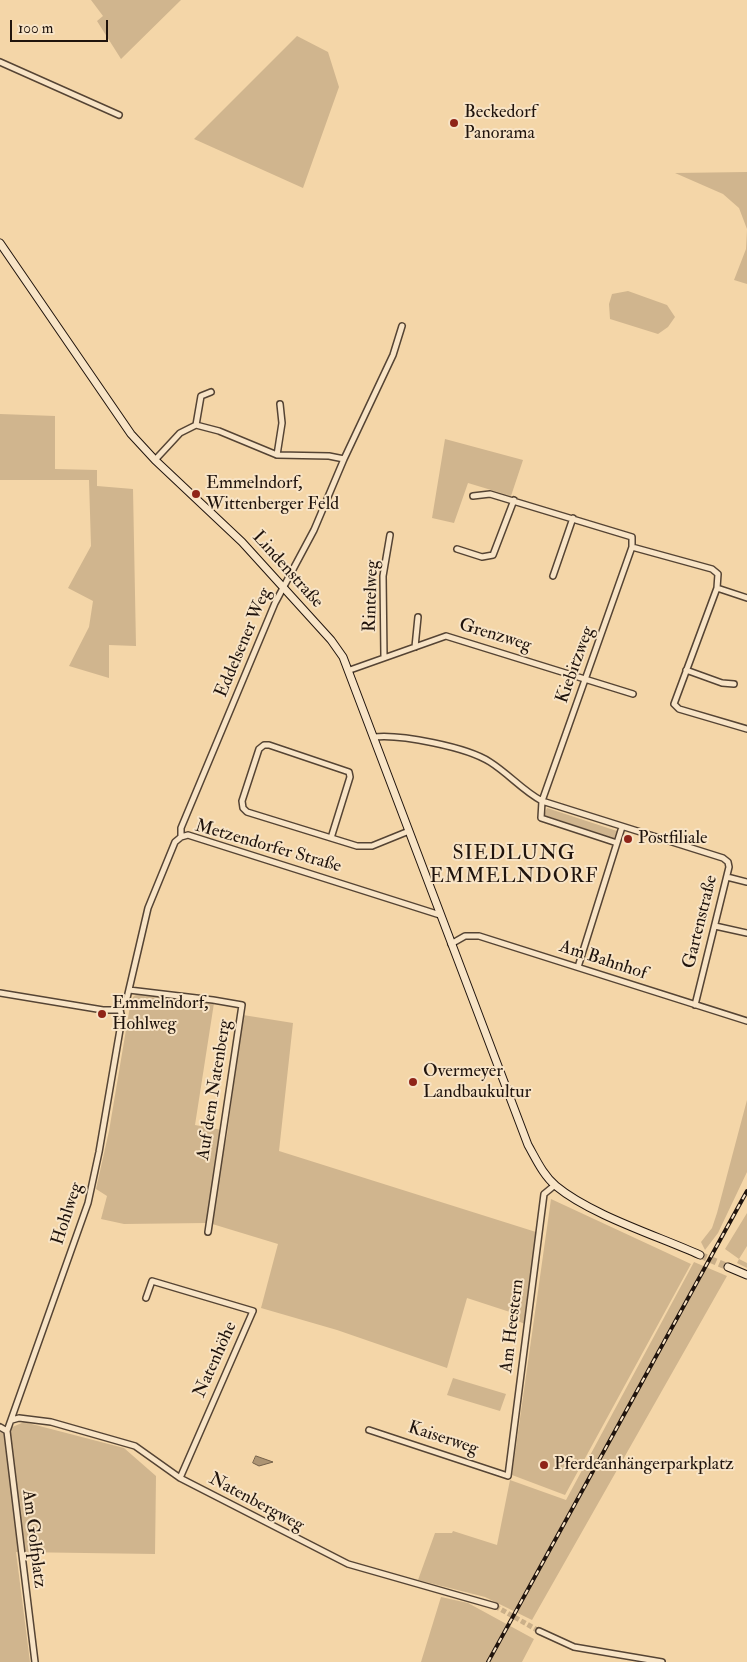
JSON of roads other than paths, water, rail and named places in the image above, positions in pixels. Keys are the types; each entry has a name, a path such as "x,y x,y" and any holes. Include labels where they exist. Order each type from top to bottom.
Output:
{"street":[{"path":"0,62 119,115"},
{"name":"Lindenstraße","path":"0,243 131,434 155,460 242,542 334,644 350,670 440,915 528,1145 545,1173 555,1185"},
{"name":"Eddelsener Weg","path":"181,837 181,828 283,587 314,530 344,459 393,355 402,326"},
{"path":"196,425 201,396 211,392"},
{"path":"277,456 282,423 280,404"},
{"path":"155,460 180,433 196,425 218,431 277,456 329,456 344,459"},
{"path":"473,496 490,494 573,518 553,576"},
{"path":"457,549 482,557 493,555 514,500"},
{"name":"Kiebitzweg","path":"542,801 632,547 632,537 573,518"},
{"name":"Rintelweg","path":"384,657 383,576 390,535"},
{"path":"632,547 712,569 718,574 717,588 674,704 679,709 747,729"},
{"path":"717,588 747,598"},
{"path":"415,647 418,617"},
{"name":"Grenzweg","path":"350,670 438,638 456,638 633,694"},
{"path":"686,670 722,683 734,684"},
{"name":"Gartenstraße","path":"374,737 403,737 484,759 508,774 528,794 542,801 723,858 729,867 695,1005"},
{"path":"331,838 350,776 349,772 284,749 264,745 259,749 242,801 243,808 247,812 331,838 364,847 409,831"},
{"path":"542,801 541,818 617,842"},
{"path":"578,967 622,827"},
{"name":"Metzendorfer Straße","path":"120,1010 129,990 152,895 175,842 181,837 194,836 440,915"},
{"path":"727,877 747,882"},
{"path":"714,926 747,933"},
{"name":"Am Bahnhof","path":"451,944 465,936 479,936 747,1021"},
{"name":"Auf dem Natenberg","path":"129,990 242,1005 208,1232"},
{"path":"0,993 103,1010 120,1010"},
{"name":"Hohlweg","path":"12,1420 88,1203 99,1152 122,1018 120,1010"},
{"path":"555,1185 592,1208 700,1255"},
{"name":"Am Heestern","path":"508,1476 544,1194 555,1185"},
{"path":"728,1267 747,1275"},
{"name":"Natenhöhe","path":"146,1298 152,1282 253,1311 180,1478"},
{"name":"Natenbergweg","path":"12,1420 30,1418 112,1437 142,1450 180,1478 348,1564 494,1606"},
{"path":"0,1427 7,1431 12,1420"},
{"name":"Kaiserweg","path":"369,1430 508,1476"},
{"name":"Am Golfplatz","path":"7,1431 35,1662"},
{"path":"539,1631 581,1649 662,1662"}],"tunnel":[{"path":"700,1255 728,1267"},
{"path":"495,1606 539,1631"}],"railway":[{"path":"488,1662 747,1191"}],"place":[{"name":"Beckedorf Panorama","path":"454,123"},
{"name":"Emmelndorf, Wittenberger Feld","path":"196,494"},
{"name":"Postfiliale","path":"628,839"},
{"name":"Emmelndorf, Hohlweg","path":"102,1014"},
{"name":"Overmeyer Landbaukultur","path":"413,1082"},
{"name":"Pferdeanhängerparkplatz","path":"544,1465"}],"district":[{"name":"SIEDLUNG EMMELNDORF","path":"514,866"}]}
